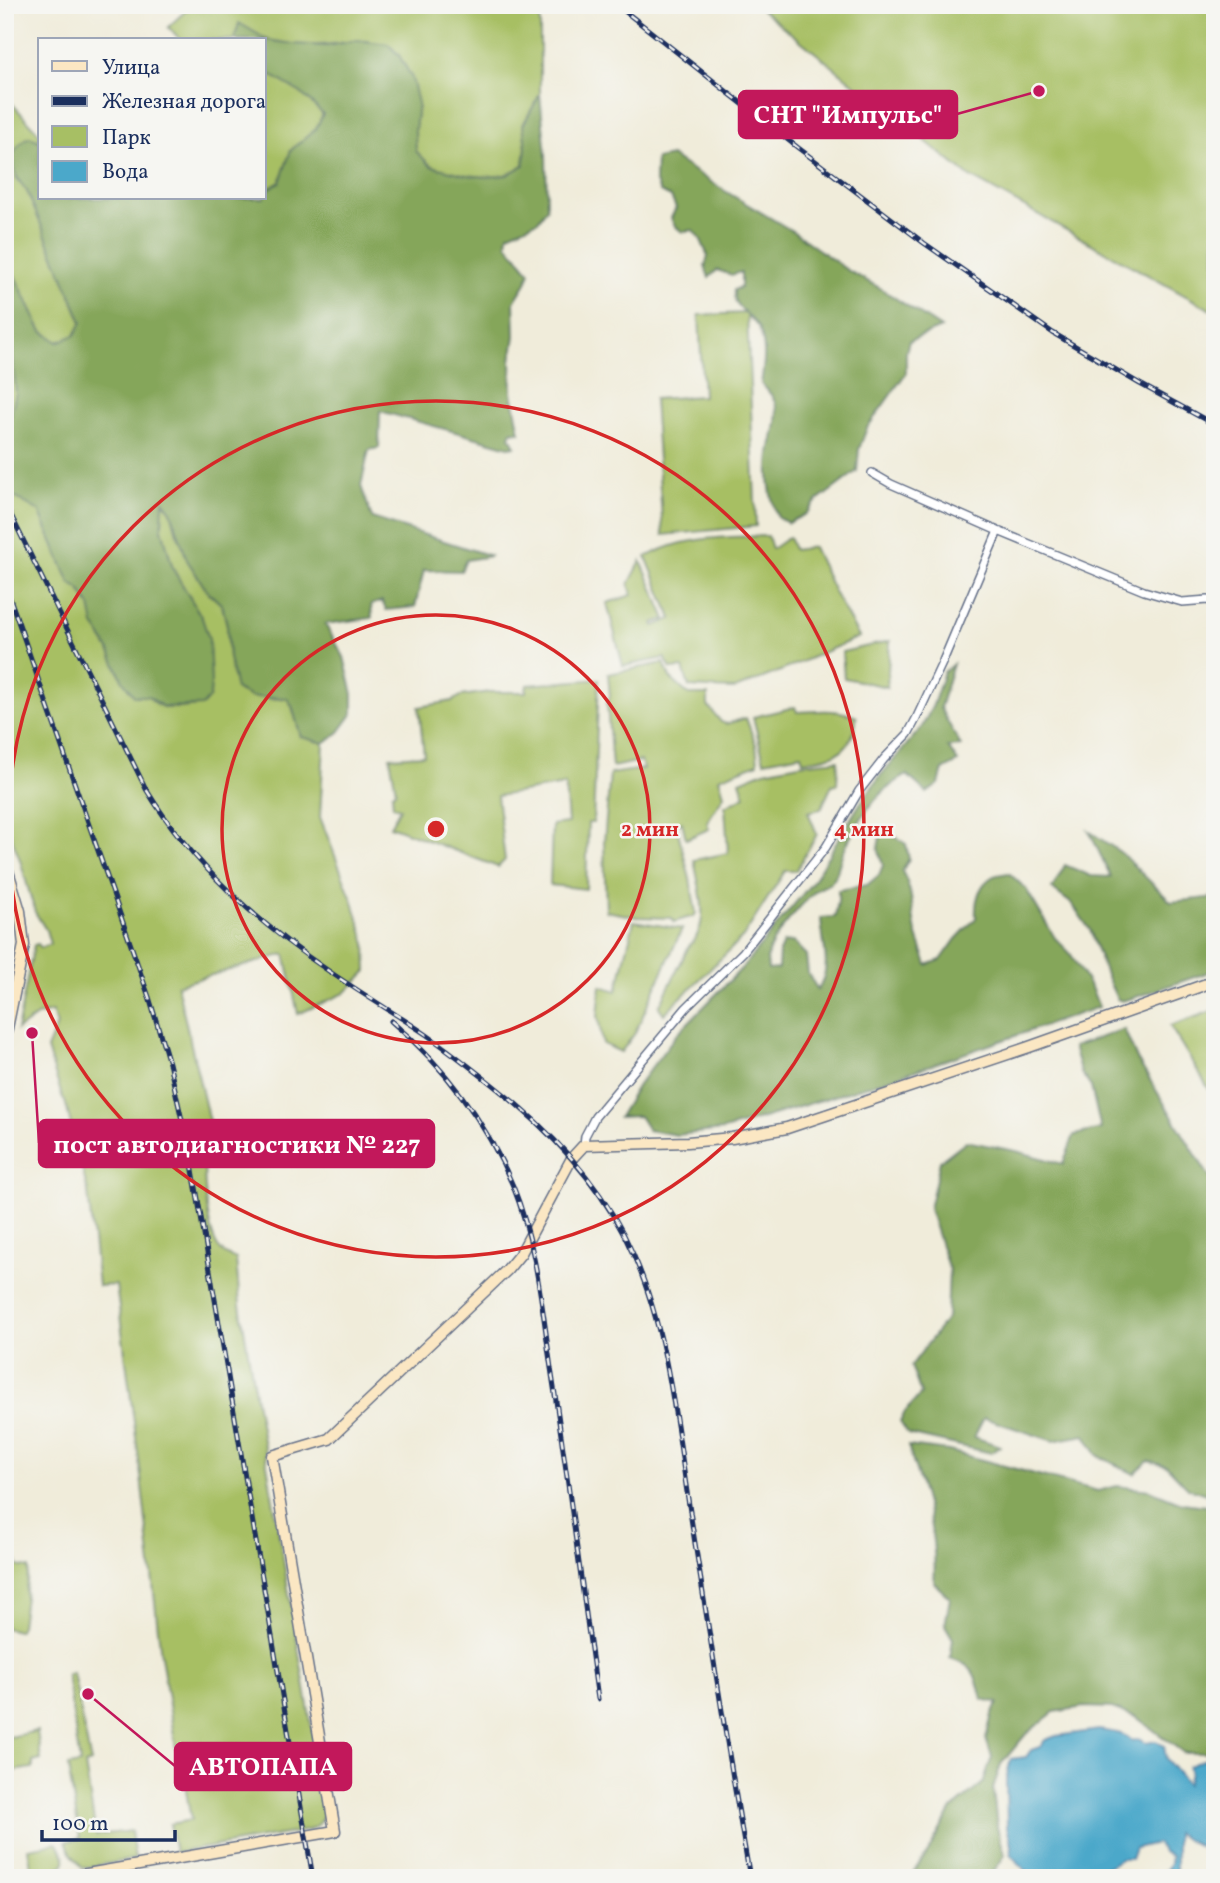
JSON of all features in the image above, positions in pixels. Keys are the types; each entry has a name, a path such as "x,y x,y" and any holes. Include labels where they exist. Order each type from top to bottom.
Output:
{"street":[{"path":"872,473 891,485 1144,592 1182,602 1208,600 1215,604"},
{"path":"64,1878 335,1831 272,1456 328,1438 508,1270 521,1253 572,1158 584,1145 585,1136 595,1117 686,1008 743,952 826,847 859,791 908,734 943,661 998,531"},
{"path":"5,861 23,925 24,945 5,1038"},
{"path":"584,1145 688,1142 732,1138 786,1128 1215,981"}],"green space":[{"path":"192,5 540,5 540,94 523,125 526,147 524,165 504,175 483,177 457,174 423,160 414,141 418,103 358,40 325,45 280,43 263,38 239,24 235,38 179,38 168,27"},
{"path":"756,5 1215,5 1215,312 970,177"},
{"path":"239,23 265,38 235,38"},
{"path":"266,39 327,46 358,40 388,44 399,55 412,78 418,103 416,151 431,166 487,177 507,175 524,165 526,147 523,125 540,94 546,155 547,208 538,221 508,234 507,244 530,272 514,302 512,393 520,432 512,431 510,437 515,446 509,447 380,411 379,448 369,450 361,486 372,518 491,556 466,560 461,571 424,570 415,607 386,610 382,601 371,605 372,618 325,624 344,657 353,694 353,713 339,732 324,743 301,737 287,698 251,697 236,690 222,605 207,591 187,560 171,511 163,501 162,529 173,569 202,618 209,639 210,697 202,706 163,707 148,696 134,696 123,681 94,625 90,606 80,590 70,583 39,511 11,495 5,482 5,427 8,425 16,393 5,271 11,268 41,330 58,342 75,335 82,322 27,191 14,170 13,156 16,149 29,137 38,140 38,200 266,200 266,188 280,182 291,150 316,129 323,114 301,93 266,72"},
{"path":"266,72 301,93 323,114 316,129 291,150 280,182 268,189"},
{"path":"5,96 38,132 38,140 29,137 16,179 27,191 82,322 101,637 129,676 156,703 171,708 202,706 202,618 173,569 162,529 162,500 171,511 177,534 207,591 222,605 227,625 229,658 270,699 287,698 301,737 324,743 320,817 366,944 367,971 345,993 298,1014 285,954 177,985 212,1134 206,1147 205,1159 210,1227 218,1247 236,1259 240,1305 326,1812 317,1826 309,1830 175,1853 170,1824 191,1820 161,1656 116,1285 98,1286 88,1192 65,1101 47,1049 57,1025 52,1012 37,1016 17,1030 34,945 38,944 41,948 50,944 46,930 35,912 5,819 5,275 45,357 58,342 41,330 11,268 5,271"},
{"path":"671,156 941,328 909,341 906,373 867,428 859,449 857,471 816,502 806,514 788,523 778,518 770,487 769,462 777,409 769,392 761,384 764,356 762,336 756,324 739,307 734,297 734,290 741,287 741,272 731,275 717,270 709,278 705,266 708,256 701,240 693,230 682,232 674,225 671,218 676,208 671,197 660,192 655,180 656,159"},
{"path":"747,313 756,526 663,535 654,399 703,396 699,315"},
{"path":"768,536 772,549 789,537 794,550 813,547 859,637 735,689 689,687 683,668 671,669 665,658 623,666 607,603 632,595 629,584 641,561 666,619 653,623 654,626 672,619 646,557 690,541"},
{"path":"890,641 887,687 844,678 842,652"},
{"path":"664,663 670,678 689,695 708,695 708,706 721,722 726,724 746,718 756,745 758,763 719,778 724,795 707,822 709,829 686,839 682,822 676,824 696,913 674,922 672,918 637,917 606,911 604,842 610,774 643,769 641,761 612,767 607,704 610,696 608,674"},
{"path":"953,664 940,708 961,746 948,747 958,762 943,770 939,784 927,793 907,775 876,799 849,840 833,879 804,902 775,939 767,956 768,970 778,969 779,952 783,943 793,942 806,955 808,974 818,990 826,963 821,918 835,917 838,890 867,885 879,875 883,865 878,848 880,837 890,833 906,844 909,859 902,871 909,886 916,932 927,965 941,960 976,918 978,895 983,885 996,875 1009,873 1026,889 1055,938 1070,953 1099,1007 896,1077 724,1130 677,1135 648,1130 639,1116 619,1117 638,1085 677,1034 742,968 811,884 859,805 922,727 944,672"},
{"path":"599,679 593,823 588,823 586,889 550,885 552,825 568,823 565,785 497,796 505,860 498,867 390,826 400,808 393,806 392,793 396,791 390,757 424,755 419,707 452,701 461,696 491,692 526,692 527,685"},
{"path":"795,707 797,712 834,711 857,717 846,746 836,754 823,758 803,761 801,754 764,761 753,717"},
{"path":"838,760 837,784 832,785 821,809 808,812 817,834 796,871 785,871 743,937 664,1014 659,1007 696,937 702,917 701,894 694,860 728,853 725,806 745,796 740,781 764,771"},
{"path":"1089,831 1120,852 1171,902 1215,897 1215,970 1133,998 1122,1001 1117,999 1090,930 1072,904 1052,889 1065,865 1091,876 1111,877"},
{"path":"634,921 682,929 635,1033 621,1052 603,1044 598,1016 601,986 617,991"},
{"path":"1215,1010 1215,1099 1170,1026"},
{"path":"1124,1029 1137,1059 1215,1186 1215,1497 1188,1488 1167,1466 1148,1461 1134,1474 1097,1455 1085,1435 1053,1441 984,1418 974,1437 1000,1446 991,1453 908,1434 900,1422 921,1394 911,1366 947,1318 949,1270 929,1209 940,1161 966,1141 1063,1164 1074,1135 1101,1129 1091,1087 1081,1073 1073,1047"},
{"path":"908,1446 949,1451 1098,1491 1117,1486 1150,1490 1182,1503 1215,1507 1215,1753 1184,1753 1136,1717 1112,1708 1084,1707 1054,1712 1026,1734 1001,1764 993,1789 997,1827 1005,1855 991,1875 909,1878 928,1852 952,1809 983,1783 992,1757 986,1739 992,1714 998,1703 982,1699 970,1668 950,1658 953,1639 945,1625 950,1598 934,1583 931,1530 924,1496"},
{"path":"5,1556 16,1556 17,1566 29,1568 18,1631 5,1628"},
{"path":"73,1673 91,1763 85,1765 96,1835 131,1831 135,1859 83,1868 72,1855 66,1841 80,1839 68,1766 80,1764 67,1674"},
{"path":"37,1731 41,1760 33,1762 33,1768 5,1772 5,1738"},
{"path":"56,1843 65,1859 61,1867 32,1873 28,1848"}],"water":[{"path":"1099,1730 1121,1734 1132,1741 1156,1741 1164,1746 1166,1759 1187,1784 1190,1773 1188,1766 1206,1759 1215,1759 1215,1849 1204,1849 1176,1833 1176,1872 1171,1878 1162,1876 1170,1864 1171,1856 1163,1852 1156,1843 1135,1848 1131,1859 1120,1859 1096,1874 1030,1875 1011,1855 1012,1845 1007,1828 1006,1779 1011,1759 1026,1757 1045,1740 1056,1736"}],"railway":[{"path":"617,5 924,243 1053,333 1215,425"},
{"path":"5,503 146,789 164,817 206,868 229,892 279,935 427,1035 516,1104 568,1154 597,1191 623,1232 655,1317 670,1384 750,1878"},
{"path":"5,584 149,997 169,1063 192,1164 313,1878"},
{"path":"391,1021 429,1057 462,1096 502,1162 521,1208 541,1299 598,1699"}],"place":[{"name":"СНТ \"Импульс\"","path":"1039,91"},
{"name":"пост автодиагностики № 227","path":"32,1033"},
{"name":"АВТОПАПА","path":"88,1694"}]}
